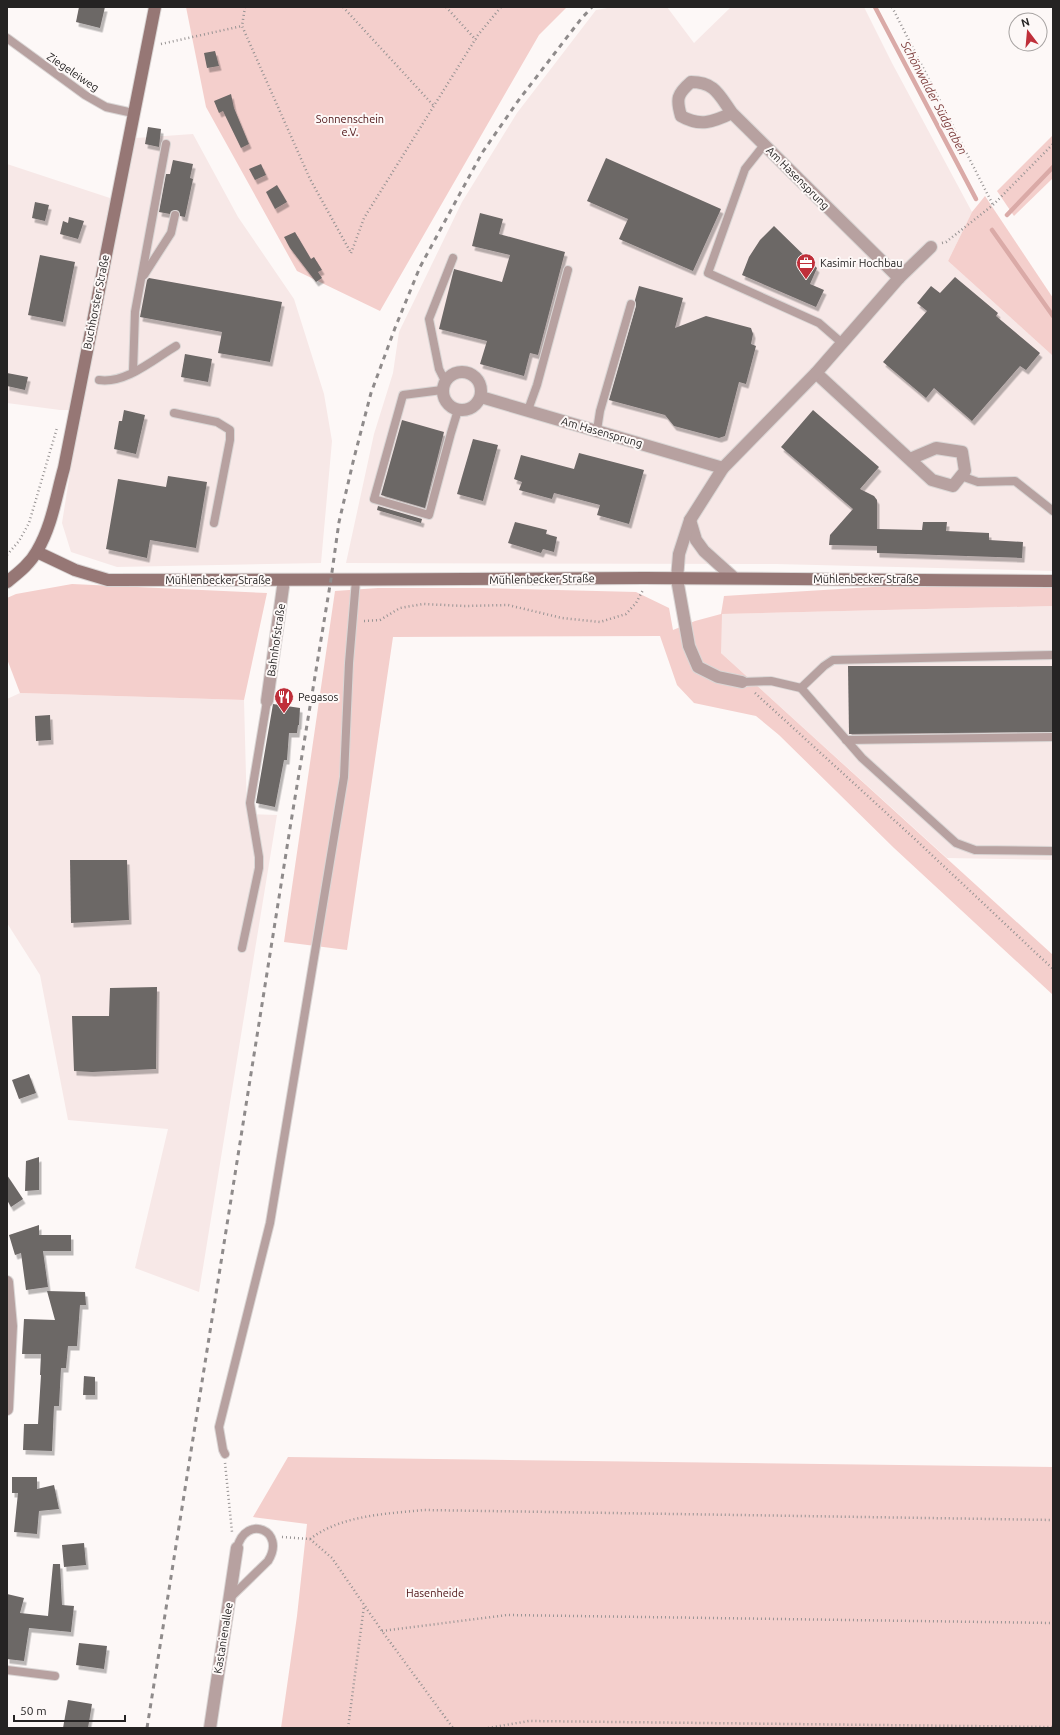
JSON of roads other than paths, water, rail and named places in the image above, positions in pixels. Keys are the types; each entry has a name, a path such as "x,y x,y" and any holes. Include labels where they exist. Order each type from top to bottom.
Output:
{"main road":[{"name":"Buchhorster Straße","path":"7,582 27,564 37,552 48,526 64,468 155,7"},
{"name":"Mühlenbecker Straße","path":"37,552 75,570 108,580 734,578 1053,581"}],"street":[{"name":"Am Hasensprung","path":"732,113 899,278"},
{"path":"742,682 718,677 698,667 689,646 677,579 679,554 690,520 723,468 816,373 899,278 931,247"},
{"path":"460,371 470,373 477,379 481,387 481,397 476,405 468,410 458,410 450,406 444,399 443,385 451,374 460,371"},
{"path":"816,373 932,480 953,486 965,471 962,452 936,448 910,459"},
{"name":"Am Hasensprung","path":"481,397 723,468"},
{"path":"690,520 696,540 704,551 734,578"},
{"name":"Bahnhofstraße","path":"267,701 284,580"},
{"path":"7,1282 11,1326 7,1409"},
{"name":"Kastanienallee","path":"210,1728 237,1548"}],"lane":[{"name":"Ziegeleiweg","path":"7,38 85,95 106,107 133,113"},
{"path":"133,372 135,312 166,144"},
{"path":"764,145 745,168 708,273 819,323 842,342"},
{"path":"140,281 171,233 175,215"},
{"path":"453,258 429,319 443,385 403,395 374,499 429,515 458,410"},
{"path":"528,410 537,385 568,270"},
{"path":"597,430 600,411 631,304"},
{"path":"99,380 109,382 133,372 176,346"},
{"path":"174,413 217,422 230,430 230,440 214,523"},
{"path":"961,476 978,482 1015,481 1053,511"},
{"path":"225,1454 219,1426 270,1223 344,777 349,663 354,622 356,580"},
{"path":"801,688 824,666 834,660 1053,655"},
{"path":"742,682 771,681 801,688 862,758 956,842 975,850 1053,851"},
{"path":"242,948 258,868 259,857 250,803 267,701"},
{"path":"846,740 1053,737"},
{"path":"230,1598 268,1561 273,1554 274,1547 268,1532 261,1528 253,1528 245,1532 239,1538 237,1548"},
{"path":"7,1670 55,1676"}],"waterway":[{"name":"Schönwalder Südgraben","path":"875,7 976,199"},
{"path":"1007,215 1053,167"},
{"name":"Schönwalder Südgraben","path":"992,230 1053,316"}],"railway":[{"path":"147,1728 339,522 354,458 371,393 420,267 482,153 518,101 581,19 592,7"}],"place":[{"name":"Kasimir Hochbau","path":"806,280"},
{"name":"Pegasos","path":"284,714"}],"park label":[{"name":"Sonnenschein e.V.","path":"350,125"},
{"name":"Hasenheide","path":"435,1593"}]}
